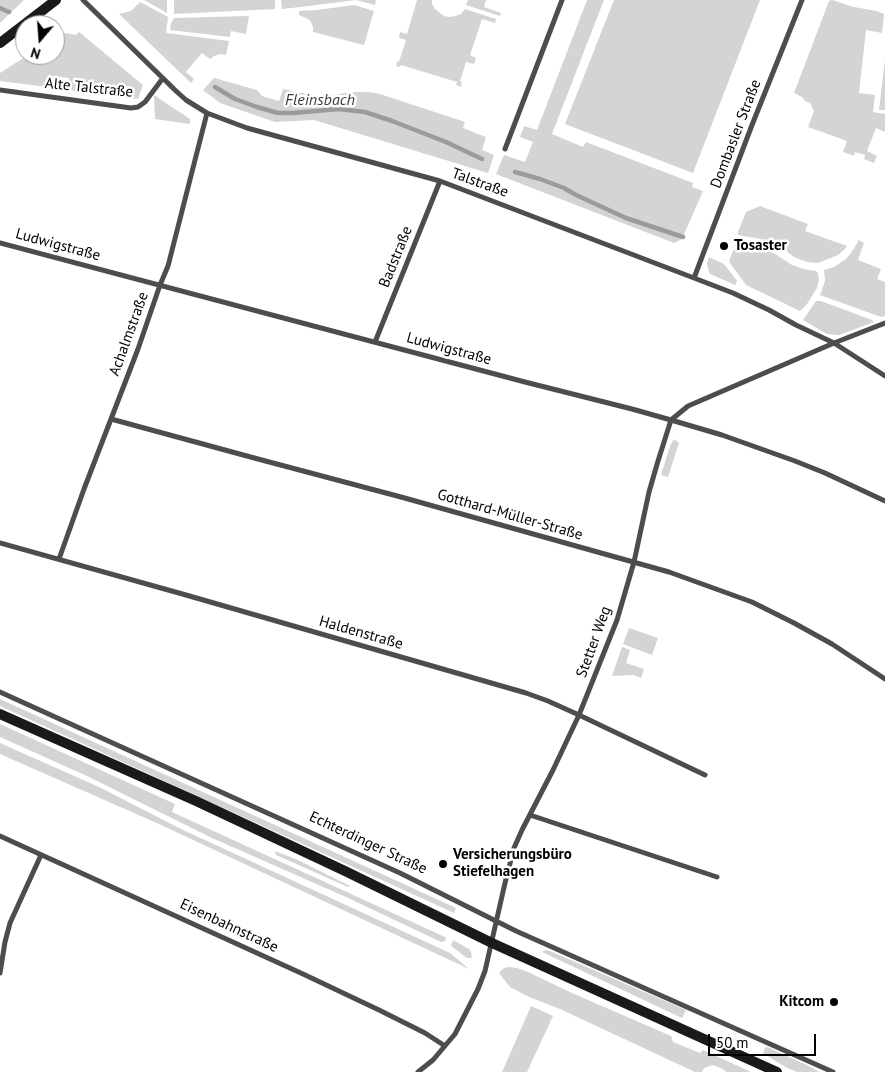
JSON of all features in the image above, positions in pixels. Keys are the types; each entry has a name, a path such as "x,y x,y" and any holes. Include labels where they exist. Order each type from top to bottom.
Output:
{"main road":[{"path":"0,43 56,0"},
{"path":"0,714 196,801 492,943 777,1072"}],"street":[{"name":"Talstraße","path":"83,0 186,100 207,113 256,131 440,181 694,278 768,310 834,343 885,376"},
{"path":"506,149 562,0"},
{"name":"Dombasler Straße","path":"694,278 802,0"},
{"name":"Alte Talstraße","path":"0,90 131,108 138,107 145,102 163,78"},
{"name":"Achalmstraße","path":"59,559 168,266 207,113"},
{"name":"Badstraße","path":"375,342 440,181"},
{"name":"Ludwigstraße","path":"0,243 671,420 722,435 795,461 885,501"},
{"path":"671,420 688,406 885,323"},
{"name":"Gotthard-Müller-Straße","path":"111,419 669,572 752,602 832,644 885,679"},
{"name":"Stetter Weg","path":"418,1072 433,1060 458,1028 486,971 514,848 579,715 617,620 634,562 649,492 671,420"},
{"name":"Haldenstraße","path":"0,543 548,700 705,775"},
{"name":"Echterdinger Straße","path":"0,692 400,873 551,947 833,1072"},
{"path":"530,815 717,877"},
{"name":"Eisenbahnstraße","path":"0,836 304,974 408,1024 445,1046"},
{"path":"0,973 4,942 10,923 41,855"}],"shaded area":[{"path":"0,0 24,0 0,23"},
{"path":"144,0 167,0 167,13"},
{"path":"174,0 275,0 275,9 174,14"},
{"path":"281,0 356,0 282,9"},
{"path":"356,0 376,0 375,5"},
{"path":"417,0 432,0 435,9 444,16 449,17 461,14 465,9 496,19 495,23 482,19 470,55 476,58 474,64 466,62 460,81 462,82 461,87 456,85 457,82 401,65 400,67 396,66 406,40 399,38 400,32 407,34"},
{"path":"468,0 486,0 484,7 501,13 500,16 466,5"},
{"path":"587,0 604,0 552,134 583,147 586,142 693,183 692,187 703,191 682,239 674,243 496,174 504,155 525,162 533,142 520,137 524,126 537,130"},
{"path":"614,0 760,0 693,173 565,124"},
{"path":"832,0 884,14 882,33 866,30 859,93 875,95 873,112 885,114 885,132 876,128 867,151 877,156 874,163 864,159 865,155 855,152 854,156 843,152 847,141 808,127 814,111 810,103 794,93 829,1"},
{"path":"140,2 168,17 166,33 229,41 226,55 220,54 210,59 202,53 186,72 194,79 191,83 119,14 131,11"},
{"path":"354,5 374,11 364,45 313,32 311,22 299,15 299,11"},
{"path":"249,16 246,34 231,31 230,37 170,30 174,18"},
{"path":"79,32 143,85 138,99 68,90 69,78 49,76 47,87 0,81 0,73 15,63 15,65 65,65 65,33 76,35"},
{"path":"885,60 885,110 879,110"},
{"path":"214,78 257,90 262,96 279,101 283,89 322,97 352,92 380,94 465,122 463,128 486,137 482,150 494,155 488,173 314,120 275,122 220,103 203,90"},
{"path":"154,95 190,119 190,123 155,119"},
{"path":"760,206 808,224 805,231 847,246 838,255 818,263 807,262 794,257 781,247 766,240 738,235 746,212"},
{"path":"859,240 864,243 858,260 881,269 877,279 885,282 885,316 881,317 820,295 825,281 824,270 834,267 846,259"},
{"path":"752,244 769,250 792,265 818,273 817,288 800,311 746,285 729,261 733,251 738,246"},
{"path":"709,257 724,264 737,281 735,285 710,274 707,263"},
{"path":"816,301 821,301 874,322 839,335 827,334 803,320"},
{"path":"674,439 679,443 668,477 661,475"},
{"path":"629,628 658,638 652,655 623,644"},
{"path":"622,647 630,650 626,663 644,669 641,678 633,675 612,676"},
{"path":"0,699 456,908 454,913 0,706"},
{"path":"0,724 175,804 172,812 445,937 445,941 441,942 346,897 212,838 87,776 0,737"},
{"path":"0,743 99,787 181,829 450,953 469,969 159,824 0,754"},
{"path":"275,851 298,860 350,886 348,887 276,855"},
{"path":"453,940 469,949 472,958 467,958 451,946"},
{"path":"545,950 686,1010 682,1018 542,952"},
{"path":"509,967 528,972 671,1036 673,1042 700,1053 703,1050 751,1072 726,1072 713,1065 704,1068 702,1072 695,1072 510,987 499,973 504,968"},
{"path":"531,1006 553,1016 527,1072 502,1072"},
{"path":"767,1047 819,1072 797,1072 787,1068 763,1053"}],"waterway":[{"name":"Fleinsbach","path":"0,8 9,12"},
{"name":"Fleinsbach","path":"215,87 235,99 278,113 339,109 365,112 446,142 482,159"},
{"name":"Fleinsbach","path":"515,172 564,188 626,218 683,237"}],"place":[{"name":"Tosaster","path":"724,246"},
{"name":"Versicherungsbüro Stiefelhagen","path":"443,864"},
{"name":"Kitcom","path":"834,1002"}]}
